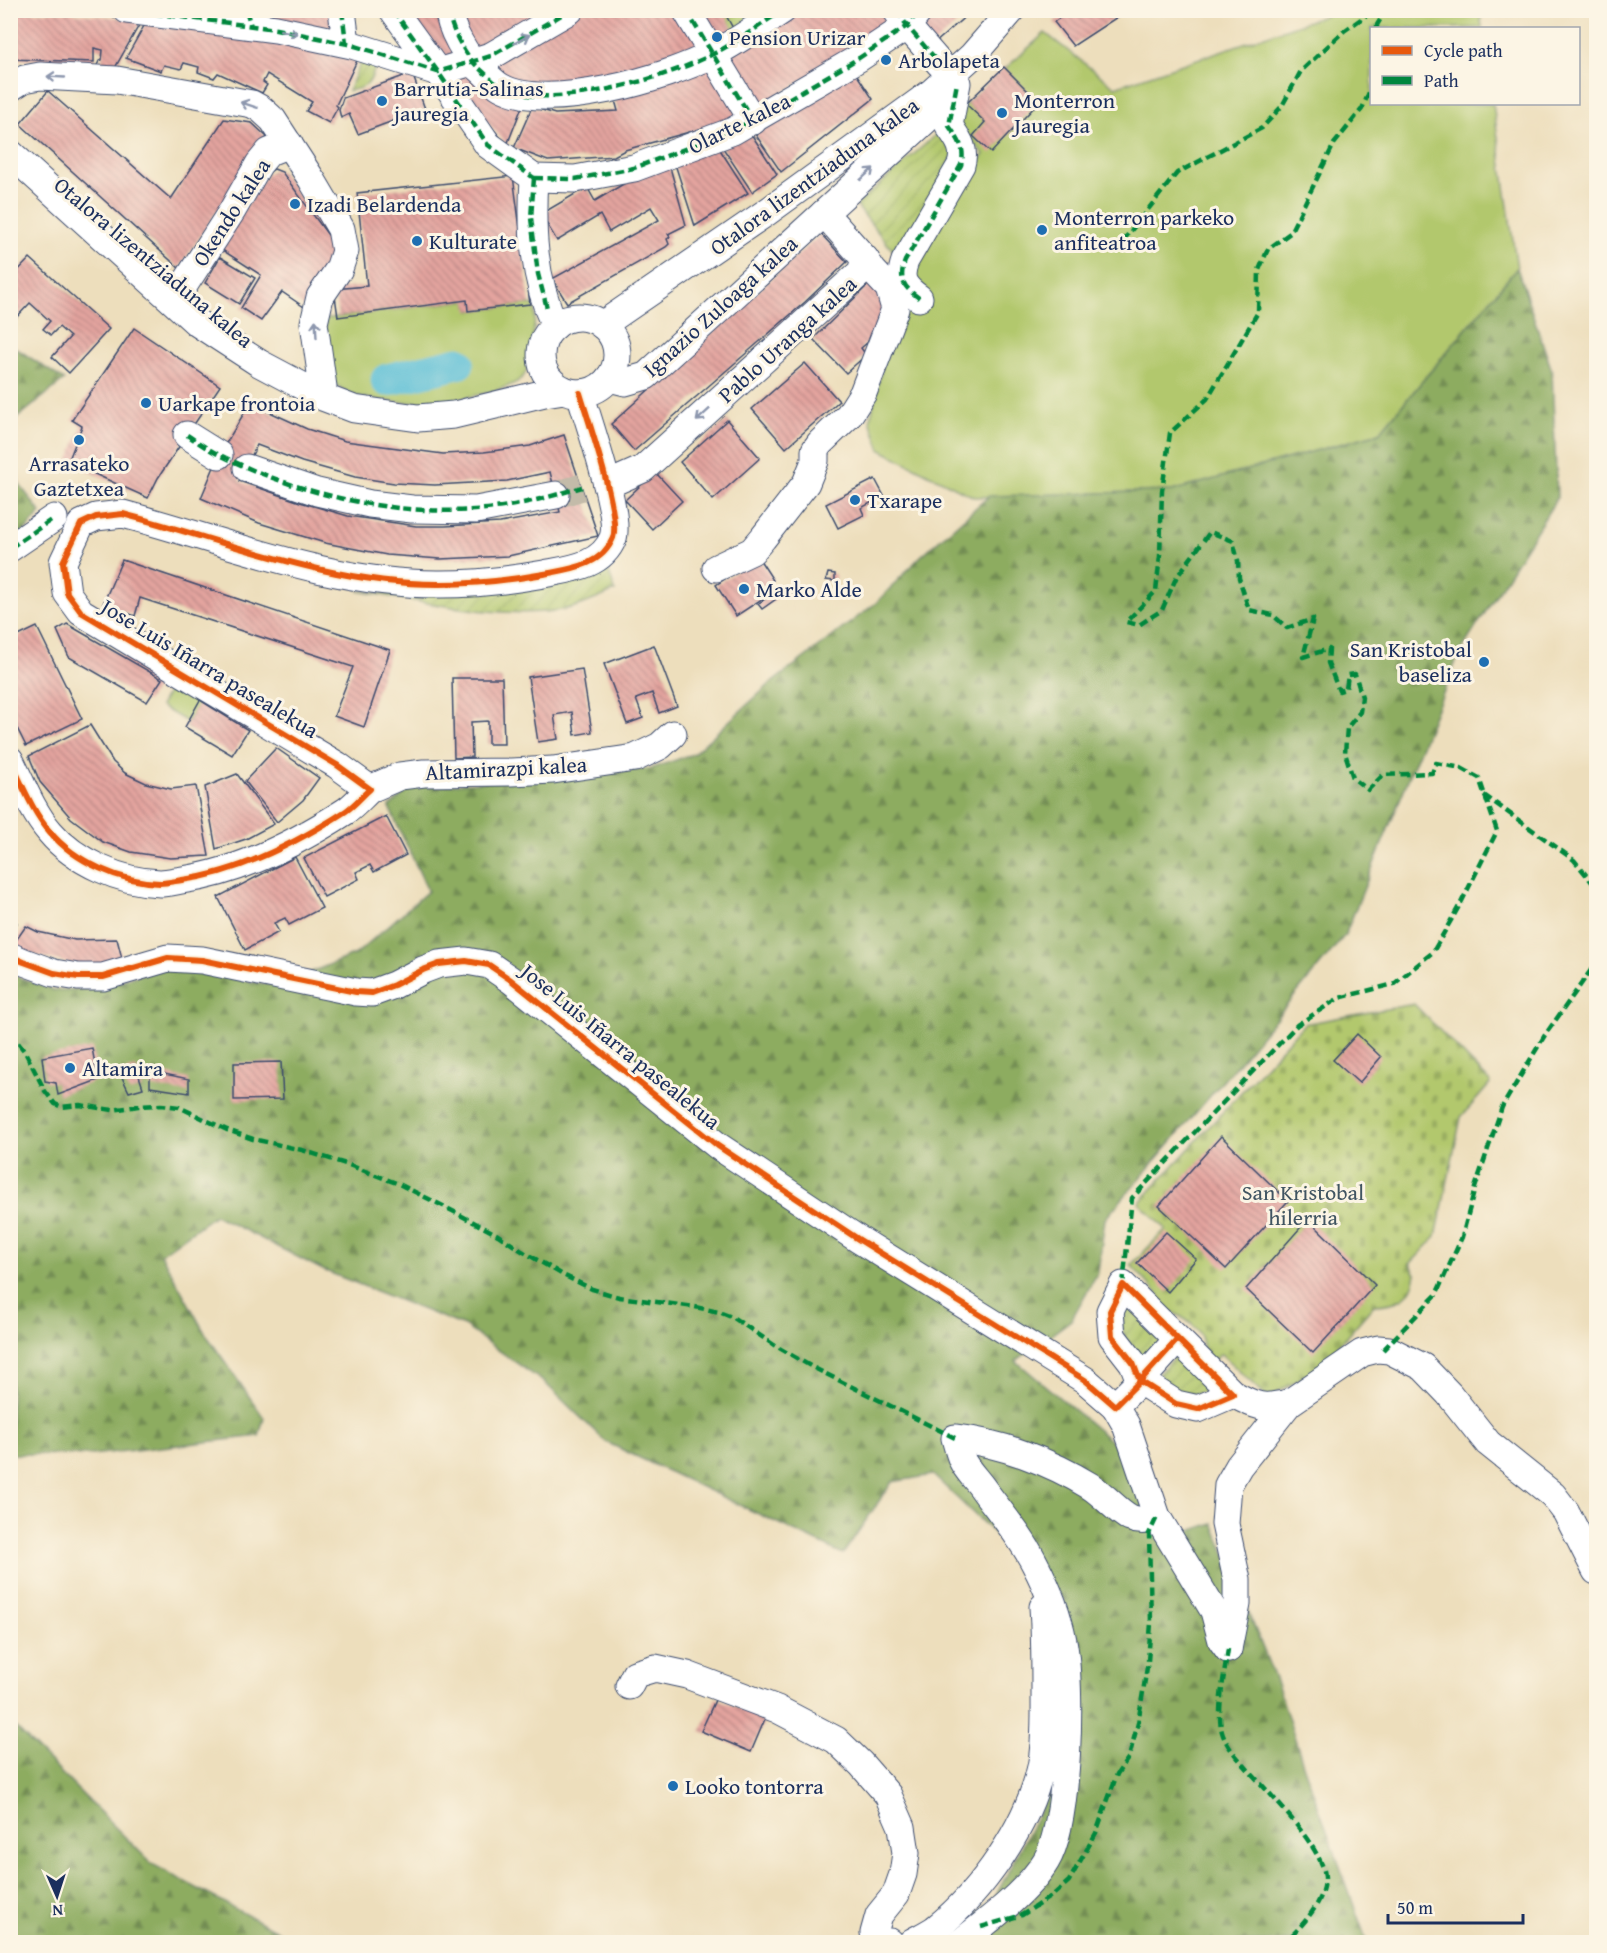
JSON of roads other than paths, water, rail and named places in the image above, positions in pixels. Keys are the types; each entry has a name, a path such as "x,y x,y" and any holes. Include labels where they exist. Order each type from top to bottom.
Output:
{"street":[{"path":"127,10 248,18 276,29 346,43 438,72 491,56 570,10"},
{"path":"342,10 346,43"},
{"path":"393,10 488,145 534,178 531,218 538,274 551,317 541,356 563,385 607,485"},
{"path":"449,10 449,19 471,62 501,87 531,95 574,95 654,77 712,55 783,10"},
{"path":"686,10 753,121"},
{"name":"Otalora lizentziaduna kalea","path":"593,321 904,97 948,73 990,10"},
{"name":"Otalora lizentziaduna kalea","path":"593,321 767,212 931,93 972,56 1012,10"},
{"path":"972,56 1016,21 1034,10"},
{"path":"908,16 948,73 949,126 963,147 961,165 905,261 901,272 906,288 919,298"},
{"name":"Olarte kalea","path":"534,178 575,179 634,168 724,135 753,121 832,75 908,16"},
{"path":"10,88 24,79 40,76 117,80 252,104 273,120 341,229 345,250 339,269 320,297 314,323 323,387"},
{"path":"824,213 928,118 931,93"},
{"name":"Otalora lizentziaduna kalea","path":"10,137 113,231 234,335 323,387 377,406 416,409 449,406 504,394 532,381 563,385"},
{"name":"Okendo kalea","path":"181,290 259,164 269,152 289,144"},
{"name":"Otalora lizentziaduna kalea","path":"10,153 196,322 259,363 325,398 354,409 418,418 454,414 545,393 563,385"},
{"name":"Pablo Uranga kalea","path":"607,485 643,469 861,272 866,259 824,213"},
{"name":"Ignazio Zuloaga kalea","path":"609,378 625,382 646,376 824,213"},
{"path":"717,568 752,551 763,538 806,483 820,443 849,415 863,393 895,309 889,288 873,271 866,259"},
{"path":"551,317 593,321 610,333 616,350 615,368 609,378 596,389 563,385"},
{"path":"247,468 316,492 370,504 412,509 476,510 556,495"},
{"name":"Jose Luis Iñarra pasealekua","path":"370,789 337,765 81,612 67,593 63,562 81,524 96,517 123,514 312,567 393,581 439,584 501,581 584,566 598,557 609,546 614,535 615,518 607,485"},
{"path":"10,548 46,523"},
{"name":"Altamirazpi kalea","path":"370,789 400,776 424,773 553,770 635,758 660,746 673,734"},
{"path":"10,760 33,808 51,833 73,853 101,868 130,879 160,883 216,873 245,864 293,841 348,810 370,789"},
{"name":"Jose Luis Iñarra pasealekua","path":"10,956 54,973 78,977 103,977 168,958 202,960 356,992 372,993 439,964 466,961 489,965 511,980 718,1146 858,1239 1085,1380 1116,1406"},
{"path":"1233,1394 1198,1409 1176,1404 1140,1381 1133,1363 1113,1336 1110,1311 1123,1285 1233,1394 1255,1406 1271,1407 1289,1403"},
{"path":"1177,1340 1116,1406 1126,1425 1157,1517 1210,1604 1222,1641 1228,1649 1237,1604 1237,1580 1225,1524 1228,1485 1239,1466 1289,1403 1362,1353 1378,1349 1389,1350 1423,1367 1449,1394 1488,1443 1553,1495 1566,1512 1596,1571"},
{"path":"961,1942 1021,1891 1046,1861 1060,1818 1068,1707 1064,1643 1049,1593 1034,1562 1008,1522 963,1461 955,1438 1001,1448 1059,1470 1097,1491 1128,1517 1135,1520 1144,1521 1157,1517"},
{"path":"912,1942 934,1930 963,1904 994,1865 1017,1829 1031,1796 1041,1767 1045,1736 1043,1611 1040,1573"},
{"path":"629,1686 635,1674 655,1668 687,1675 777,1709 811,1725 836,1740 861,1764 888,1795 902,1827 906,1853 903,1874 896,1894 879,1915 874,1933 881,1942 890,1942"}],"waterway":[{"path":"387,380 458,363"}],"tunnel":[{"path":"556,495 582,487"}],"place":[{"name":"Pension Urizar","path":"717,37"},
{"name":"Arbolapeta","path":"886,60"},
{"name":"Barrutia-Salinas jauregia","path":"382,101"},
{"name":"Monterron Jauregia","path":"1002,113"},
{"name":"Izadi Belardenda","path":"295,204"},
{"name":"Monterron parkeko anfiteatroa","path":"1042,230"},
{"name":"Kulturate","path":"417,241"},
{"name":"Uarkape frontoia","path":"146,403"},
{"name":"Arrasateko Gaztetxea","path":"79,440"},
{"name":"Txarape","path":"855,500"},
{"name":"Marko Alde","path":"744,589"},
{"name":"San Kristobal baseliza","path":"1484,662"},
{"name":"Altamira","path":"70,1068"},
{"name":"Looko tontorra","path":"673,1786"}],"park label":[{"name":"San Kristobal hilerria","path":"1303,1204"}]}
